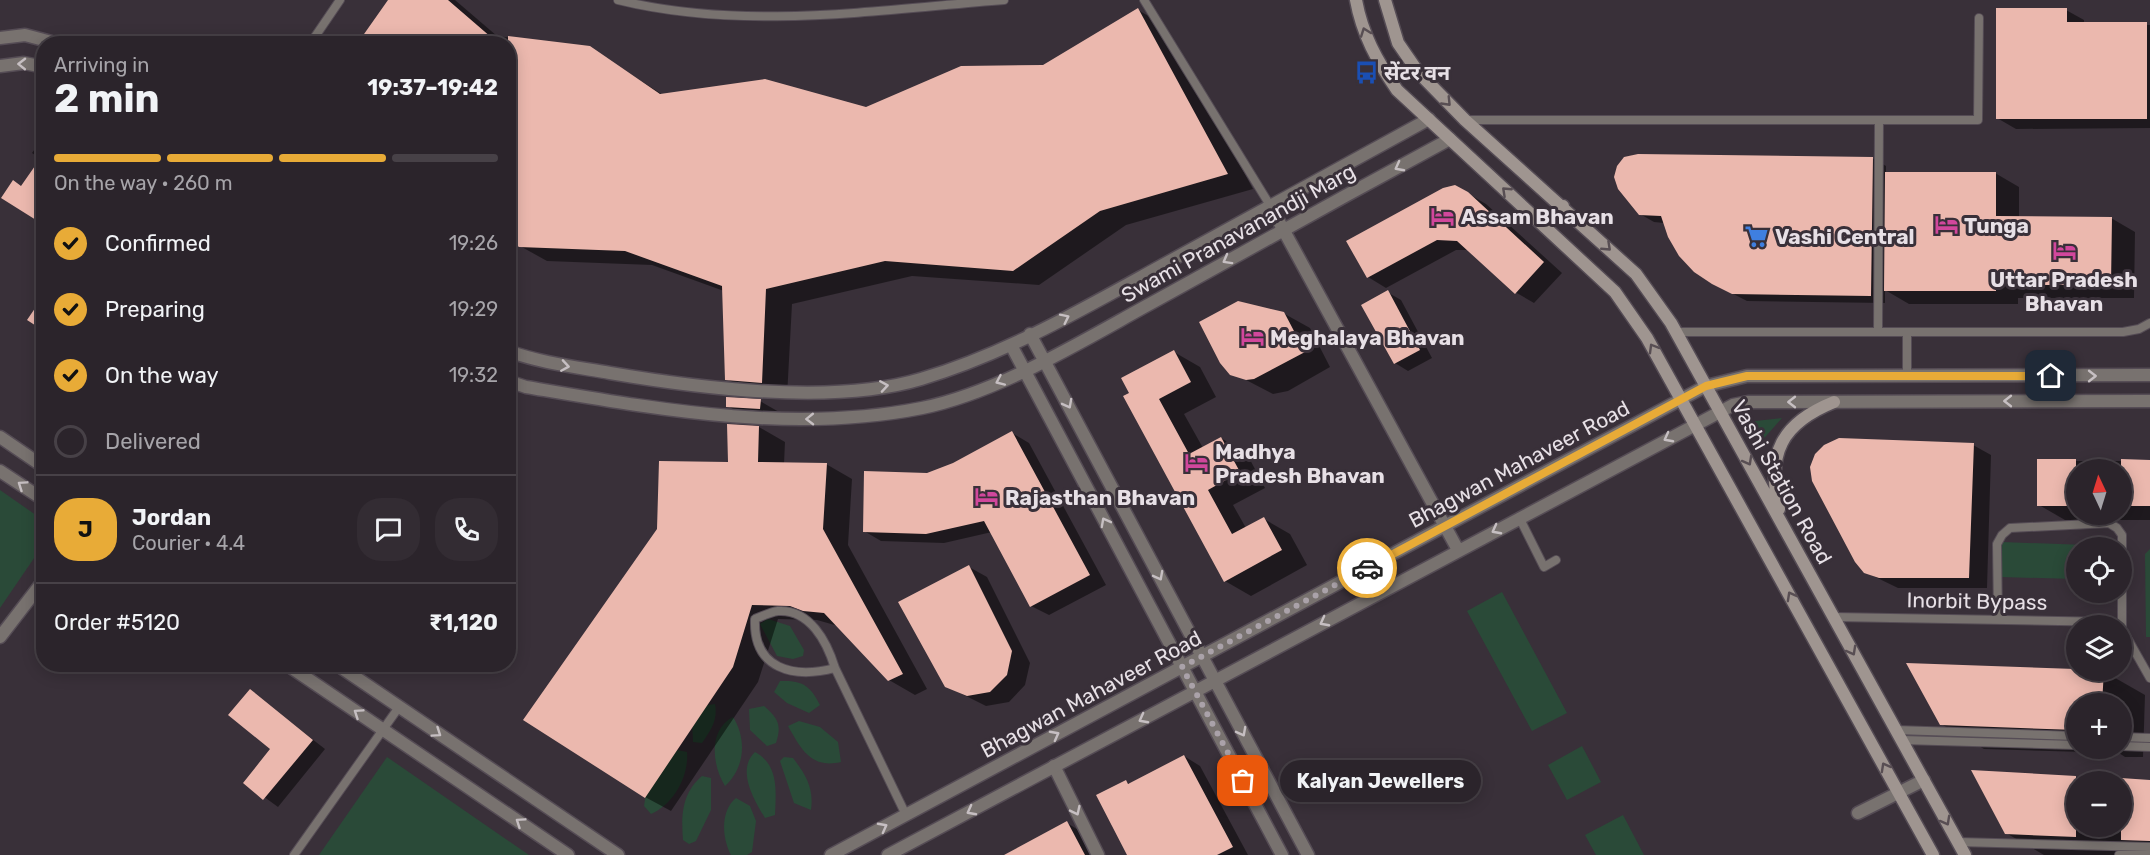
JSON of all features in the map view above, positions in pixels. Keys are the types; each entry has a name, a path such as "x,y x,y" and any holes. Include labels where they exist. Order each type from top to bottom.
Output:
{"main road":[{"path":"1356,0 1359,17 1373,55 1397,90 1615,292 1647,338 1933,855"},
{"name":"Vashi Station Road","path":"1385,0 1398,43 1418,72 1465,120 1636,274 1676,332 1965,855"},
{"path":"1545,227 1563,206"},
{"path":"1782,523 1774,482 1777,453 1784,438 1797,422 1813,410 1834,402"}],"street":[{"path":"0,38 25,35 36,38"},
{"path":"0,66 24,63 36,65"},
{"name":"Swami Pranavanandji Marg","path":"516,354 534,360 684,385 802,391 858,390 918,380 986,358 1066,318 1429,119"},
{"name":"Swami Pranavanandji Marg","path":"516,384 681,413 825,418 861,417 925,407 996,384 1044,360 1450,139"},
{"path":"1271,207 1458,550"},
{"path":"1030,334 1308,855"},
{"path":"1011,345 1282,855"},
{"name":"Bhagwan Mahaveer Road","path":"831,855 1706,386 1747,376 2150,375"},
{"path":"888,855 1719,410 1748,402 2150,401"},
{"path":"0,437 36,461"},
{"path":"0,471 36,495"},
{"path":"0,638 36,591"},
{"path":"298,672 568,855"},
{"path":"348,672 618,855"},
{"path":"1054,766 1098,855"},
{"path":"1858,813 1924,780"},
{"path":"1253,800 1273,789"}],"lane":[{"path":"315,36 340,0"},
{"path":"618,0 662,11 782,17 1004,0"},
{"path":"1144,0 1271,207"},
{"path":"1465,120 1978,120 1978,18"},
{"path":"1878,332 1879,120"},
{"path":"1676,332 2123,332 2139,329 2150,322"},
{"path":"1907,332 1907,376"},
{"path":"1519,518 1544,567 1556,560"},
{"path":"1998,618 1997,544 2010,528 2109,524 2117,528 2122,535 2121,615"},
{"path":"835,668 819,672 770,663 760,652 754,636 755,619 778,611 801,615 819,632 906,815"},
{"name":"Inorbit Bypass","path":"1834,617 2066,620"},
{"path":"2132,645 2149,673"},
{"path":"294,855 399,707"},
{"path":"1899,735 2066,736"},
{"path":"1899,735 2066,744"},
{"path":"2132,737 2150,738"},
{"path":"2132,746 2150,747"},
{"path":"1958,842 2150,847"},
{"path":"2119,855 2150,853"}],"green space":[{"path":"1782,418 1759,444 1747,422"},
{"path":"0,490 36,515 36,555 0,608"},
{"path":"2002,542 2066,544 2066,579 2001,577"},
{"path":"2150,549 2150,637 2146,637 2145,554"},
{"path":"1502,592 1567,713 1532,731 1467,611"},
{"path":"768,619 790,626 804,650 803,656 793,659 777,656 760,624"},
{"path":"780,681 800,683 809,688 820,705 809,713 787,703 774,692"},
{"path":"715,704 716,715 711,729 702,743 693,742 692,721 702,706"},
{"path":"764,706 776,718 779,727 776,743 767,746 750,730 749,709"},
{"path":"733,717 740,735 742,753 737,771 725,786 715,758 716,739 719,730"},
{"path":"799,721 820,727 838,742 841,762 822,763 808,755 788,726"},
{"path":"1582,746 1601,782 1567,800 1548,765"},
{"path":"677,750 687,752 683,780 667,803 651,814 644,806 647,787"},
{"path":"755,752 768,764 774,779 775,815 765,818 752,794 747,776 747,767"},
{"path":"387,757 529,855 319,855"},
{"path":"784,757 793,758 805,776 810,788 811,810 794,803 780,761"},
{"path":"702,776 711,778 711,810 696,841 689,844 683,840 684,805 690,790"},
{"path":"736,798 750,806 756,821 752,852 747,855 731,855 724,833 727,810"},
{"path":"1623,815 1644,855 1596,855 1585,835"}],"building":[{"path":"388,0 448,0 490,36 363,36"},
{"path":"1138,8 1228,174 1100,211 1013,271 885,261 766,289 762,383 725,380 722,286 625,251 519,247 516,245 516,37 590,46 660,94 765,79 866,107 961,66 1043,65"},
{"path":"1996,8 2067,8 2067,22 2147,22 2147,119 1996,119"},
{"path":"1638,154 1873,157 1871,296 1732,294 1712,284 1694,272 1679,256 1668,237 1661,216 1639,215 1618,189 1614,177 1617,166 1624,157"},
{"path":"36,164 36,220 1,198 13,180 21,186"},
{"path":"1885,172 1996,172 1996,216 2112,217 2111,285 1996,285 1996,291 1884,291"},
{"name":"Assam Bhavan","path":"1455,185 1468,192 1544,262 1515,294 1457,241 1437,240 1367,278 1346,241 1443,188"},
{"path":"1388,290 1420,350 1394,364 1361,305"},
{"name":"Meghalaya Bhavan","path":"1238,301 1284,312 1305,352 1254,379 1246,380 1230,375 1220,363 1199,322"},
{"path":"36,307 36,326 27,320"},
{"name":"Madhya Pradesh Bhavan","path":"1174,350 1191,382 1159,399 1189,454 1221,437 1240,472 1208,490 1232,534 1264,517 1282,550 1224,582 1123,396 1129,393 1121,378"},
{"path":"726,397 761,399 760,409 726,407"},
{"path":"727,424 759,426 758,462 827,463 823,529 903,674 888,681 824,613 803,611 790,606 752,605 733,667 645,798 523,720 657,529 659,461 728,462"},
{"name":"Rajasthan Bhavan","path":"1012,431 1090,575 1030,607 984,521 926,534 863,532 864,471 927,473 953,463"},
{"path":"1839,438 1974,443 1969,578 1879,578 1864,573 1855,562 1812,481 1810,467 1815,454 1824,445"},
{"path":"2037,459 2066,459 2066,506 2037,506"},
{"path":"2132,459 2150,460 2150,506 2132,506"},
{"path":"969,565 1012,651 1007,675 990,692 967,696 945,687 898,602"},
{"path":"1906,663 2066,669 2066,681 2103,681 2103,693 2066,693 2066,730 1940,725"},
{"path":"250,689 313,740 263,800 243,783 270,749 228,715"},
{"path":"1184,755 1233,847 1217,855 1127,855 1096,795 1126,780 1128,784"},
{"path":"1971,770 2066,775 2066,837 2005,834"},
{"path":"2132,779 2150,780 2150,841 2121,840 2121,837 2132,837"},
{"path":"1067,821 1085,855 1004,855"}],"way so far":[{"path":"1243,781 1182,667 1367,568"}],"place":[{"name":"सेंटर वन","path":"1366,72"},
{"name":"Assam Bhavan","path":"1443,216"},
{"name":"Tunga","path":"1946,225"},
{"name":"Vashi Central","path":"1757,236"},
{"name":"Uttar Pradesh Bhavan","path":"2064,251"},
{"name":"Meghalaya Bhavan","path":"1252,337"},
{"name":"Madhya Pradesh Bhavan","path":"1197,463"},
{"name":"Rajasthan Bhavan","path":"987,497"},
{"name":"Kalyan Jewellers","path":"1243,781"}],"route":[{"path":"1367,568 1706,386 1726,379 1747,376 2051,376"}]}
